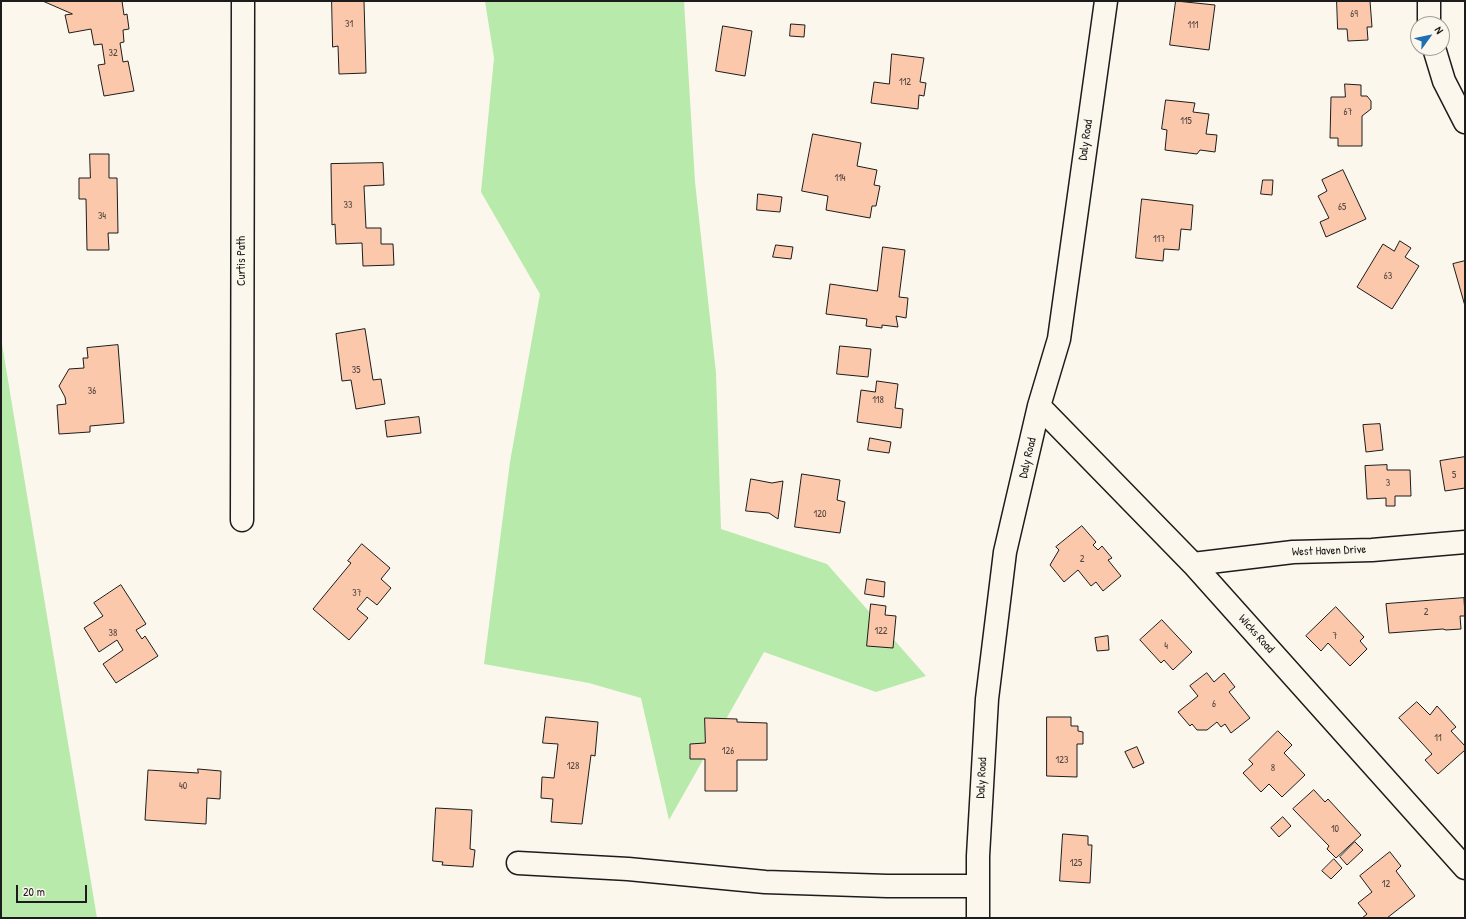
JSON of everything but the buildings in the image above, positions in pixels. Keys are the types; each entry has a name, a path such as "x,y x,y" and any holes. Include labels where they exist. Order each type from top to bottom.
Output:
{"street":[{"name":"Curtis Path","path":"242,520 243,1"},
{"name":"Daly Road","path":"978,918 978,856 987,699 1005,552 1040,406 1059,339 1106,1"},
{"path":"1429,1 1429,16"},
{"path":"1436,56 1444,81 1465,122"},
{"name":"Wicks Road","path":"1040,406 1193,564 1465,868"},
{"name":"West Haven Drive","path":"1193,564 1293,552 1372,550 1465,542"},
{"path":"518,863 628,869 765,882 888,886 978,886"}],"green space":[{"path":"485,1 684,1 695,182 716,373 721,529 827,564 926,676 876,692 764,652 669,820 641,698 589,683 484,664 510,462 540,294 481,192 494,58"},
{"path":"1,338 97,918 1,918"}]}
